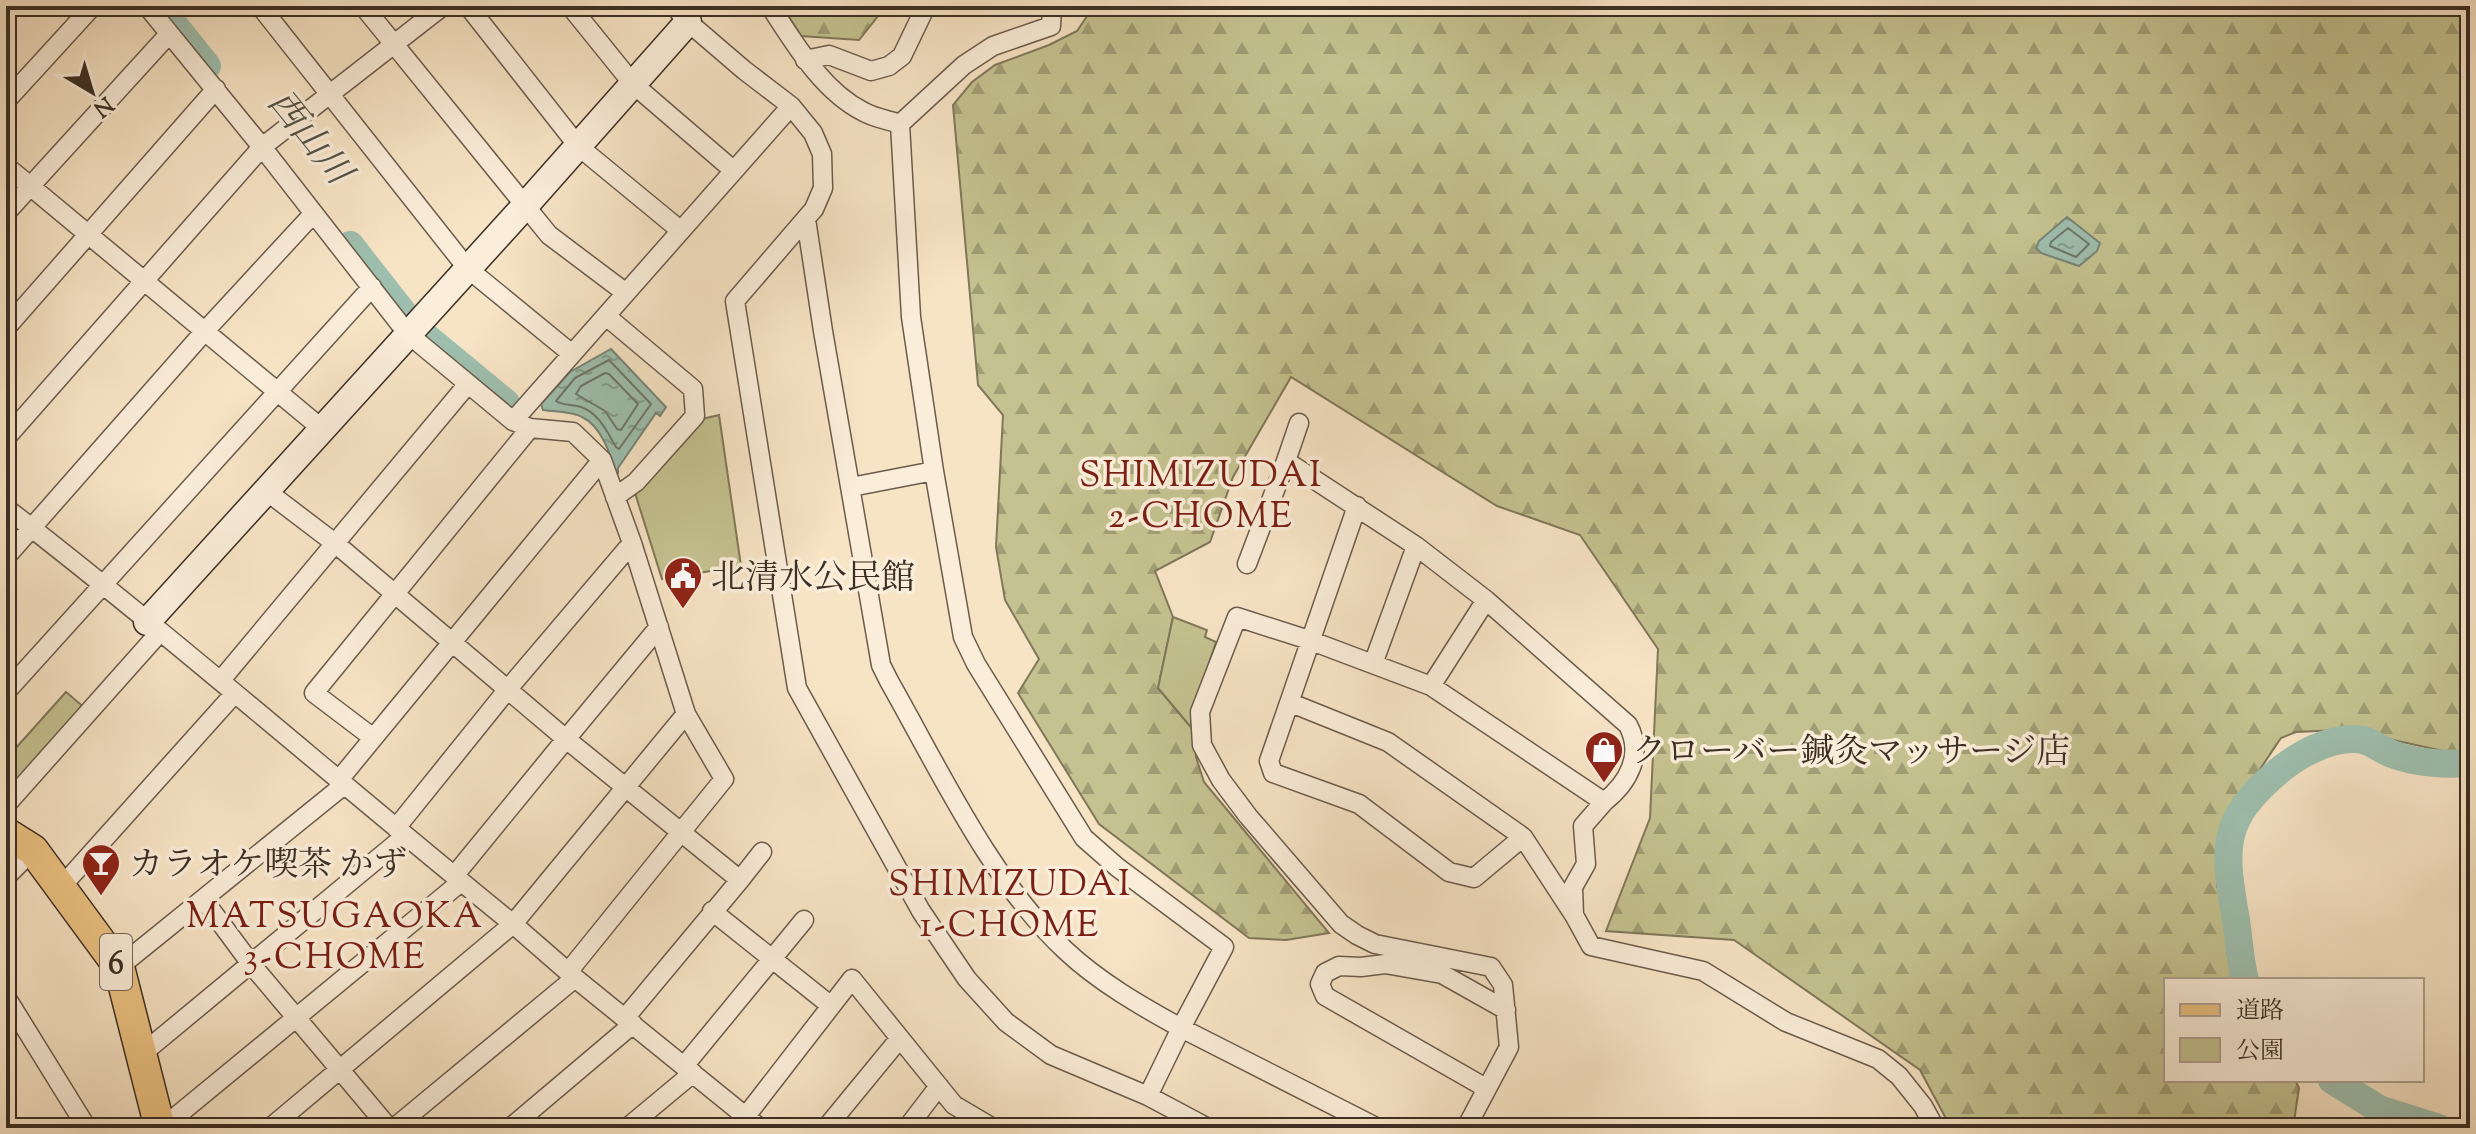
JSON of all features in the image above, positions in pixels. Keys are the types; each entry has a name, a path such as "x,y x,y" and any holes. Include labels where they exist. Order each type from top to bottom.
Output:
{"main road":[{"name":"6","path":"6,833 33,850 119,967 161,1128"}],"street":[{"path":"6,101 93,6"},
{"path":"147,6 407,333 467,385 522,424 573,432 602,460 632,543 686,714 724,779 571,975 392,1128 251,964 203,899"},
{"path":"260,6 467,268 572,354"},
{"path":"363,6 549,235 626,293"},
{"path":"6,438 262,147 443,6"},
{"path":"468,6 578,146 680,230"},
{"path":"570,6 633,84 733,170"},
{"path":"770,6 805,60 832,88 863,112 900,124"},
{"path":"805,60 829,55 871,71 889,66 902,56 926,6"},
{"path":"900,124 964,65 993,46 1051,26 1052,6"},
{"path":"6,805 265,490 633,84 681,14 791,106 819,143 824,165 819,199 806,219 735,301 797,688 921,911 967,979 1006,1022 1051,1055 1148,1096 1208,1128"},
{"path":"6,213 169,34"},
{"path":"6,328 216,89"},
{"path":"372,737 314,693 394,593 572,354 791,106"},
{"path":"900,124 911,317 963,637 976,664 1084,838 1117,867 1224,947 1148,1096"},
{"path":"6,166 321,428"},
{"path":"6,557 204,332 313,214"},
{"path":"806,219 881,665 1003,878 1065,950 1123,994 1181,1028 1378,1128"},
{"path":"6,692 372,287"},
{"path":"606,316 693,389 695,416 636,482 615,497"},
{"path":"221,680 467,385"},
{"path":"1247,564 1299,423"},
{"path":"119,967 341,783 372,737 602,460"},
{"path":"1286,461 1416,546 1486,600 1628,725 1634,735 1634,764 1622,787 1583,826 1586,864 1573,887 1574,915"},
{"path":"851,487 934,471"},
{"path":"265,490 336,544 566,739 740,880"},
{"path":"1357,506 1269,761 1273,773 1359,804 1449,872 1474,878 1523,837"},
{"path":"6,508 221,680 571,975 689,1070 746,1124 830,1005 852,979 954,1105 989,1127"},
{"path":"143,1053 251,964 400,832 508,689 632,543"},
{"path":"1373,664 1416,546"},
{"path":"1431,686 1486,600"},
{"path":"1466,1128 1509,1047 1503,985 1491,967 1375,944 1341,924 1221,780 1202,745 1200,712 1237,617 1309,640 1431,686 1604,802"},
{"path":"161,1128 297,1019 457,879 566,739 659,627"},
{"path":"62,886 235,693"},
{"path":"1291,703 1388,742 1523,837 1591,946 1703,971 1786,1022 1878,1059 1899,1076 1923,1106 1935,1128"},
{"path":"270,1128 513,924 686,714"},
{"path":"6,877 33,850"},
{"path":"510,1128 629,1021 712,911 762,852"},
{"path":"712,911 830,1005"},
{"path":"627,1128 689,1070 770,959 804,920"},
{"path":"1486,1088 1325,996 1320,984 1325,973 1339,966 1385,964 1442,974 1506,1010"},
{"path":"6,997 87,1128"},
{"path":"826,1128 900,1038"},
{"path":"907,1128 939,1086"}],"green space":[{"path":"782,6 886,6 859,40 801,36"},
{"path":"1094,6 2470,6 2470,751 2457,754 2393,740 2362,729 2296,732 2281,738 2240,799 2221,834 2217,885 2237,978 2164,978 2164,1082 2296,1082 2299,1088 2293,1128 1951,1128 1920,1070 1734,940 1606,931 1650,818 1658,649 1580,535 1497,506 1291,377 1233,477 1210,542 1155,571 1173,617 1158,688 1195,732 1196,757 1204,782 1329,933 1286,940 1249,938 1099,824 1018,693 1039,659 1005,600 996,547 1003,415 978,385 953,105 972,82 995,65 1077,31"},
{"path":"719,415 741,566 662,579 635,493 702,419"},
{"path":"1173,617 1207,630 1205,637 1216,642 1192,715 1195,732 1158,688"},
{"path":"66,692 86,709 6,797 6,759"}],"water":[{"path":"2067,217 2100,243 2097,251 2079,266 2041,253 2036,248 2039,241"},
{"path":"611,349 666,407 660,416 656,413 618,468 618,473 615,473 604,441 589,421 573,414 543,410 541,404 570,372"}],"waterway":[{"name":"西山川","path":"159,6 207,66"},
{"name":"西山川","path":"350,245 404,314"},
{"name":"西山川","path":"425,336 506,403"},
{"path":"2245,978 2228,853 2237,820 2261,787 2306,753 2344,740 2364,740 2392,754 2420,761 2470,763"},
{"path":"2335,1082 2379,1109 2439,1128"}],"place":[{"name":"北清水公民館","path":"683,610"},
{"name":"クローバー鍼灸マッサージ店","path":"1604,784"},
{"name":"カラオケ喫茶 かず","path":"101,897"}],"district":[{"name":"SHIMIZUDAI 2-CHOME","path":"1201,494"},
{"name":"SHIMIZUDAI 1-CHOME","path":"1010,902"},
{"name":"MATSUGAOKA 3-CHOME","path":"335,934"}]}
